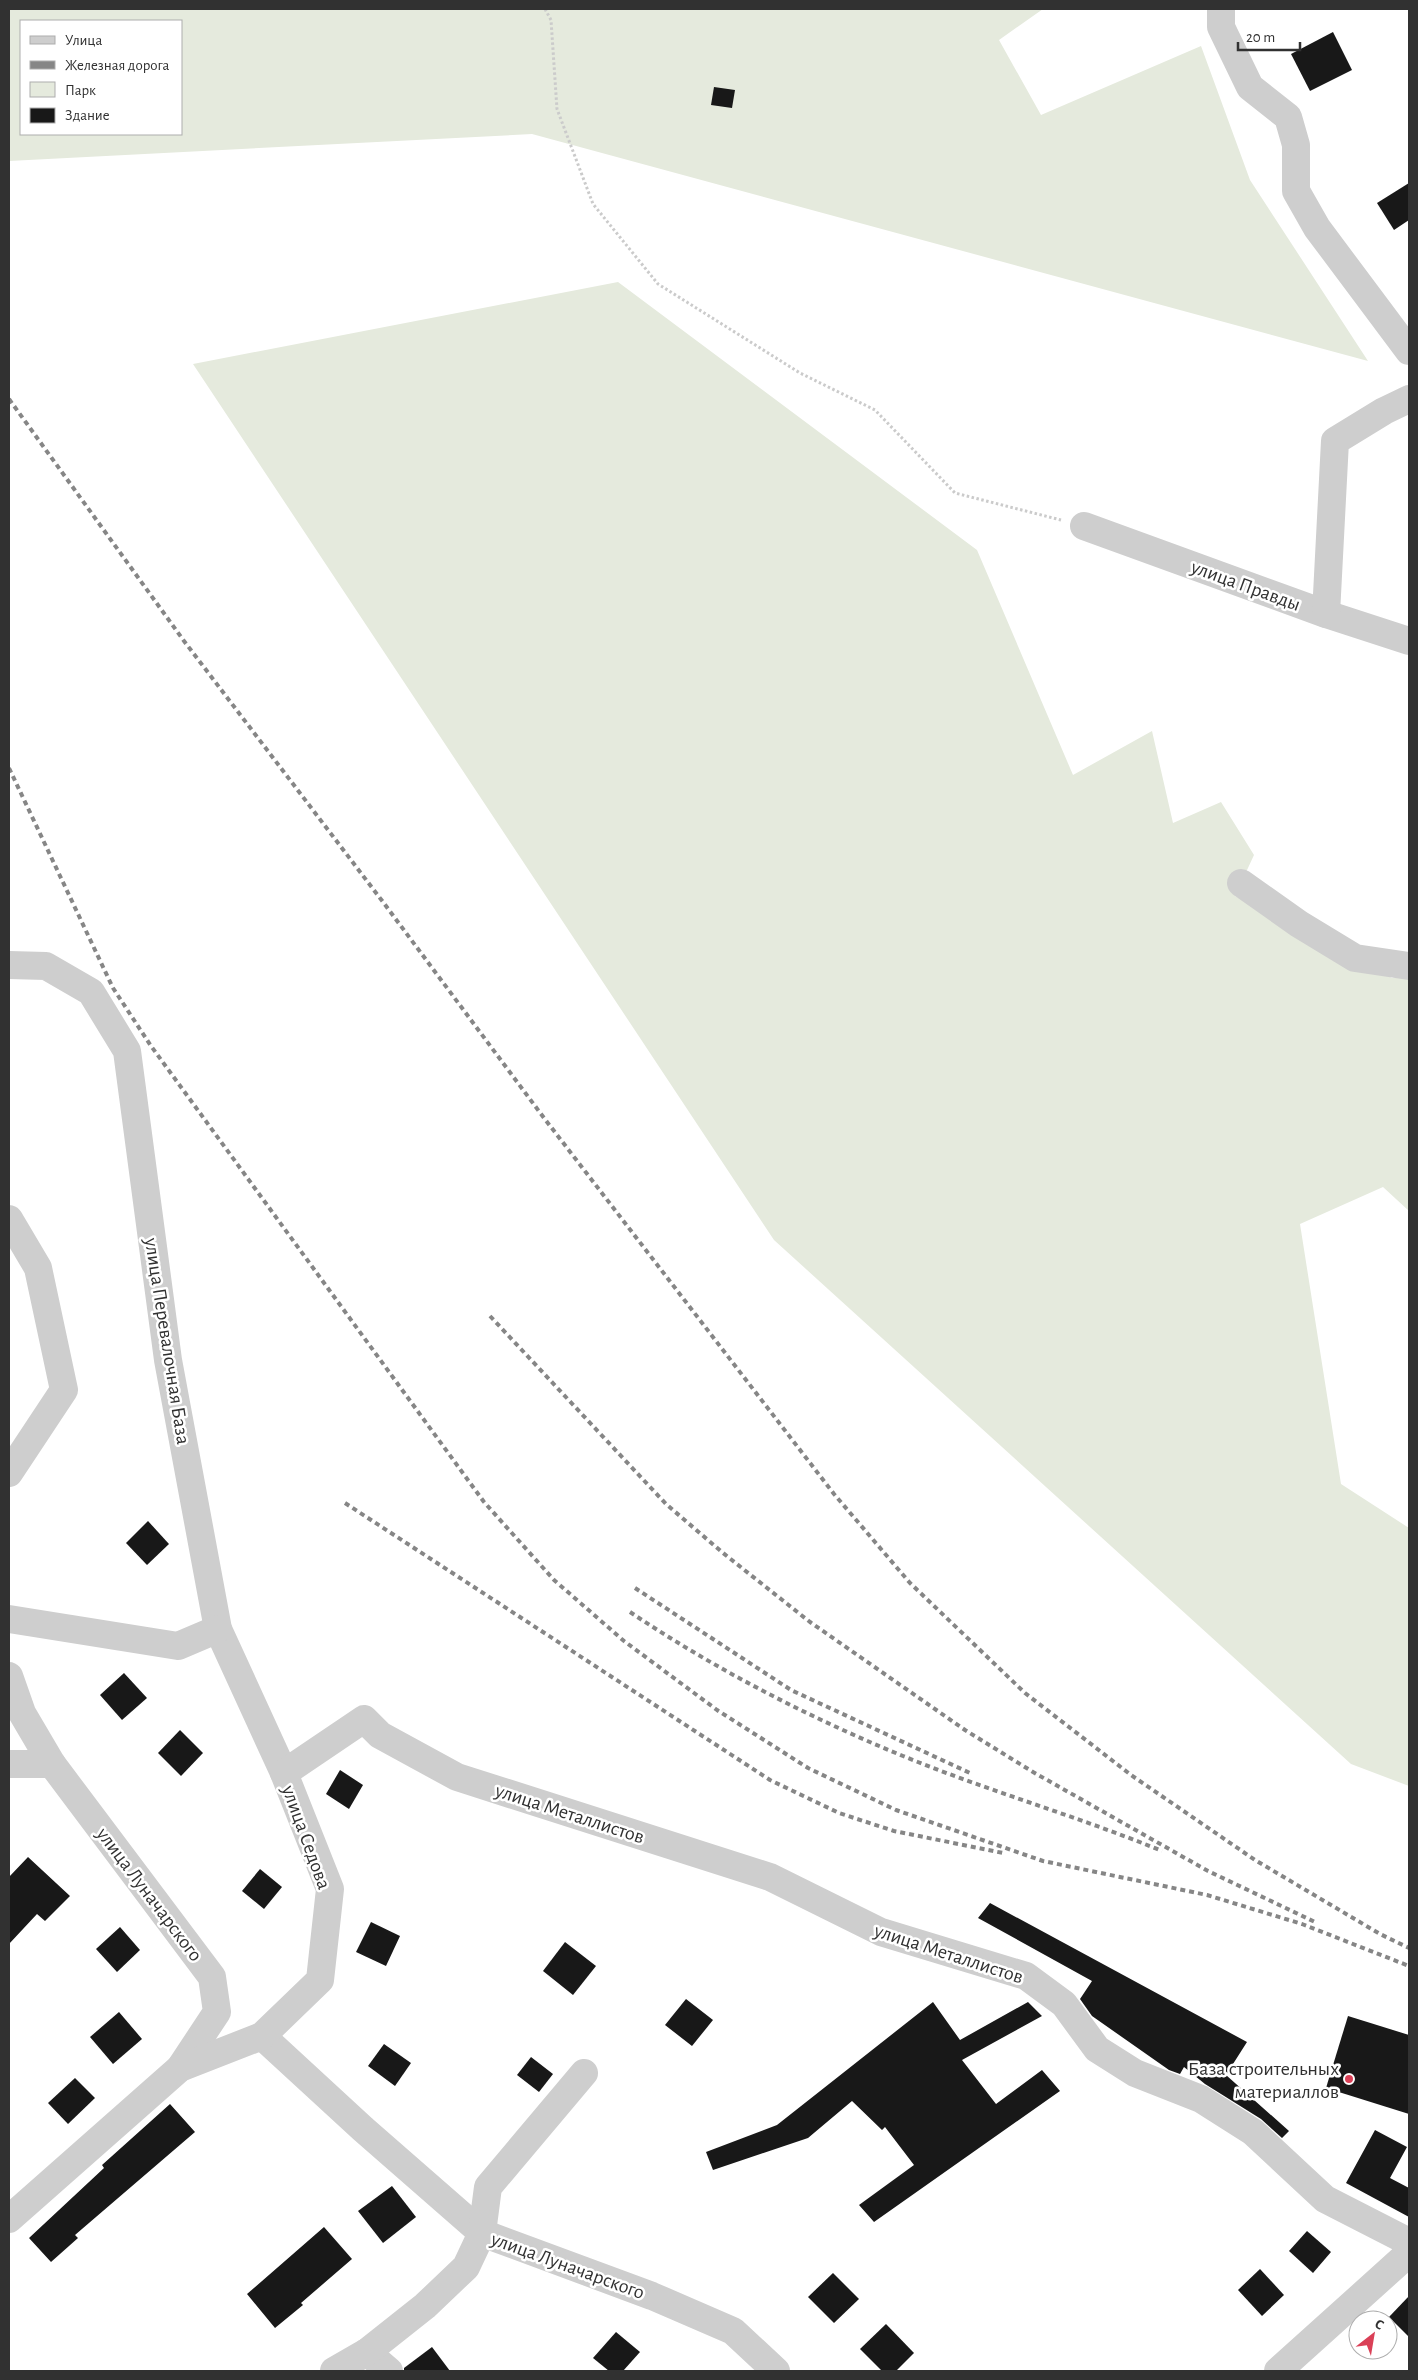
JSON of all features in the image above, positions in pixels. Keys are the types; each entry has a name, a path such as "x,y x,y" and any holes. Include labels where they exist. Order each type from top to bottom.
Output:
{"street":[{"path":"1221,9 1221,27 1250,87 1288,117 1296,145 1296,192 1317,228 1409,346"},
{"path":"1326,614 1335,441 1384,411 1409,399"},
{"name":"улица Правды","path":"1084,526 1326,614 1409,641"},
{"path":"1241,883 1299,924 1356,958 1409,966"},
{"name":"улица Перевалочная База","path":"9,965 46,966 91,992 126,1051 168,1360 218,1629 284,1773"},
{"path":"9,1219 38,1268 64,1390 9,1473"},
{"path":"9,1619 178,1646 218,1629"},
{"name":"улица Луначарского","path":"9,1676 22,1713 52,1764 212,1978 217,2012 180,2068"},
{"name":"улица Седова","path":"9,2219 180,2068 262,2036 320,1980 330,1889 284,1773 364,1719 380,1735 457,1777"},
{"path":"9,1764 52,1764"},
{"name":"улица Металлистов","path":"457,1777 770,1877 881,1932 1026,1976 1064,2004 1097,2050 1135,2073 1200,2099 1253,2132 1325,2199 1409,2242"},
{"name":"улица Луначарского","path":"262,2036 363,2129 482,2233 652,2296 733,2331 776,2371"},
{"path":"334,2371 367,2352 425,2306 466,2267 482,2233 488,2187 584,2073"},
{"path":"1278,2371 1409,2253"},
{"path":"367,2352 389,2371"}],"path":[{"path":"546,9 551,20 557,109 593,204 658,284 800,373 875,410 955,493 1084,526"}],"green space":[{"path":"9,9 1043,9 999,40 1041,115 1201,46 1250,180 1368,361 532,134 9,161"},
{"path":"618,282 977,550 1073,775 1152,731 1173,823 1221,802 1254,855 1235,896 1392,978 1409,976 1409,1211 1383,1187 1300,1224 1341,1484 1409,1528 1409,1786 1351,1764 774,1240 193,364"}],"building":[{"path":"1333,32 1352,70 1310,91 1291,54"},
{"path":"714,87 735,90 732,108 711,105"},
{"path":"1409,183 1409,220 1394,230 1377,203"},
{"path":"148,1521 169,1544 147,1565 126,1543"},
{"path":"124,1673 147,1698 122,1720 100,1695"},
{"path":"180,1730 203,1753 181,1776 158,1753"},
{"path":"340,1770 363,1785 349,1809 326,1794"},
{"path":"28,1857 70,1896 45,1921 37,1914 9,1944 9,1877"},
{"path":"260,1869 282,1887 264,1909 242,1891"},
{"path":"990,1903 1247,2042 1226,2075 1289,2131 1282,2138 1261,2119 1205,2084 1184,2067 1180,2074 1169,2070 1092,2016 1080,1999 1092,1981 978,1918"},
{"path":"371,1922 400,1936 386,1966 356,1952"},
{"path":"120,1927 140,1950 117,1972 96,1949"},
{"path":"565,1942 596,1966 573,1995 543,1971"},
{"path":"686,1999 713,2020 692,2046 665,2025"},
{"path":"933,2002 960,2040 1028,2002 1042,2016 962,2060 996,2104 1042,2070 1060,2091 874,2222 859,2205 914,2165 885,2127 882,2130 852,2101 808,2138 713,2170 706,2152 777,2125"},
{"path":"119,2012 142,2039 113,2064 90,2037"},
{"path":"1348,2016 1409,2035 1409,2114 1326,2088"},
{"path":"384,2044 411,2063 395,2086 368,2066"},
{"path":"531,2057 553,2074 539,2092 517,2075"},
{"path":"75,2078 95,2098 68,2124 48,2103"},
{"path":"170,2104 195,2132 75,2235 78,2238 51,2262 29,2238 104,2168 102,2165"},
{"path":"1375,2130 1407,2147 1390,2178 1409,2188 1409,2217 1346,2183"},
{"path":"392,2186 416,2217 383,2243 358,2211"},
{"path":"324,2227 352,2259 301,2303 303,2305 275,2328 247,2294"},
{"path":"1307,2231 1331,2252 1313,2273 1289,2251"},
{"path":"1260,2269 1284,2295 1262,2316 1238,2290"},
{"path":"833,2273 859,2299 834,2323 808,2297"},
{"path":"1409,2296 1409,2337 1398,2326 1398,2310 1396,2310"},
{"path":"886,2324 914,2353 896,2371 882,2371 860,2349"},
{"path":"616,2332 640,2352 623,2371 609,2371 593,2358"},
{"path":"432,2347 450,2371 404,2371 404,2368"}],"railway":[{"path":"9,399 184,641 383,902 544,1118 834,1494 910,1583 1025,1693 1131,1775 1255,1860 1380,1934 1409,1948"},
{"path":"9,768 113,988 151,1046 484,1502 554,1580 624,1641 717,1710 808,1768 896,1810 1043,1861 1207,1895 1302,1924 1409,1966"},
{"path":"490,1316 666,1504 723,1553 810,1622 965,1730 1033,1772 1208,1871 1317,1923"},
{"path":"345,1503 770,1780 839,1813 894,1831 1003,1853"},
{"path":"635,1588 791,1690 970,1773"},
{"path":"630,1612 695,1653 763,1691 867,1741 935,1769 1098,1826 1162,1851"}],"place":[{"name":"База cтроительных материаллов","path":"1349,2079"}]}
